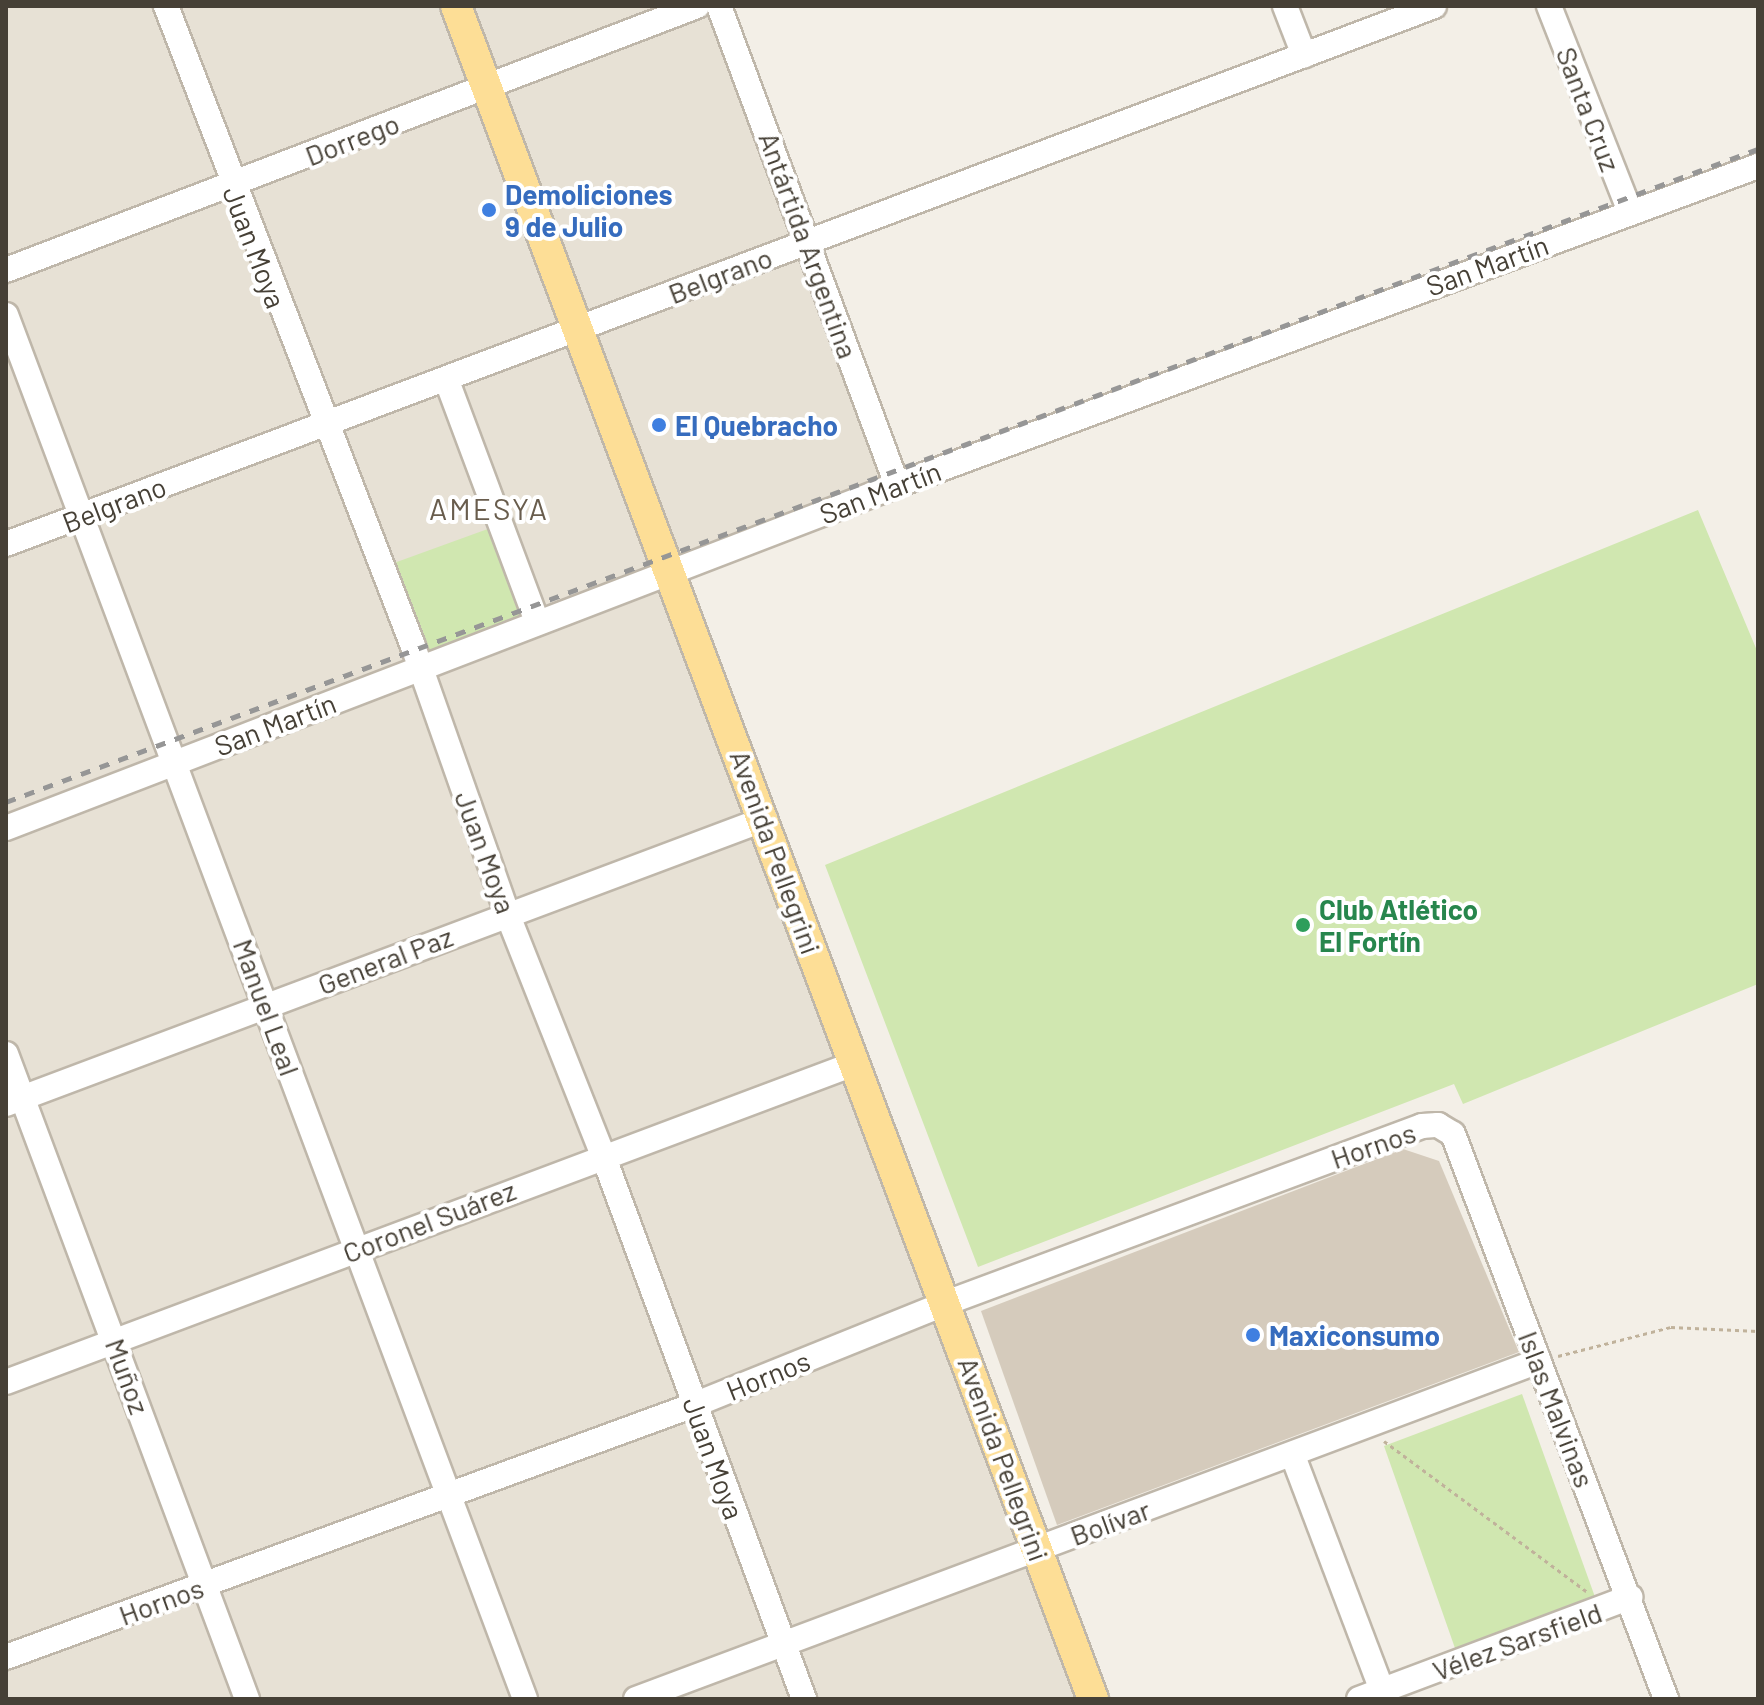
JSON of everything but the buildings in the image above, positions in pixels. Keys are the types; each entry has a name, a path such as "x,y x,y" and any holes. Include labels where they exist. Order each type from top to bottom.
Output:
{"main road":[{"name":"Avenida Pellegrini","path":"456,6 765,819 1093,1699"}],"street":[{"name":"Juan Moya","path":"166,6 231,186 421,668 507,913 603,1155 804,1699"},
{"name":"Dorrego","path":"6,270 697,6"},
{"name":"Antártida Argentina","path":"719,6 810,241 897,485"},
{"path":"1285,6 1304,55"},
{"name":"Belgrano","path":"6,544 447,381 1434,6"},
{"name":"Santa Cruz","path":"1549,6 1630,212"},
{"name":"San Martín","path":"6,828 897,485 1758,166"},
{"name":"Manuel Leal","path":"6,315 84,515 525,1699"},
{"path":"447,381 537,622"},
{"name":"General Paz","path":"14,1101 507,913 765,819"},
{"name":"Muñoz","path":"6,1054 14,1101 115,1341 247,1699"},
{"name":"Coronel Suárez","path":"6,1382 603,1155 854,1064"},
{"name":"Hornos","path":"6,1657 694,1405 946,1303 1422,1126 1438,1125"},
{"name":"Islas Malvinas","path":"1438,1125 1453,1134 1539,1361 1619,1603 1666,1699"},
{"name":"Bolívar","path":"636,1699 1368,1429 1539,1361"},
{"path":"1293,1456 1382,1690"},
{"name":"Vélez Sarsfield","path":"1359,1699 1619,1603"}],"path":[{"path":"1539,1361 1671,1327 1758,1331"},
{"path":"1368,1429 1619,1603"}],"shaded area":[{"path":"6,6 719,6 897,485 673,574 1093,1699 6,1699"}],"green space":[{"name":"Club Atlético El Fortín","path":"1698,510 1758,653 1758,984 1463,1104 1454,1084 978,1267 825,865"},
{"path":"496,526 529,618 428,655 394,563"},
{"path":"1522,1394 1595,1597 1456,1651 1384,1446"}],"railway":[{"path":"6,802 1758,149"}],"place":[{"name":"Demoliciones 9 de Julio","path":"489,210"},
{"name":"El Quebracho","path":"659,425"},
{"name":"Club Atlético El Fortín","path":"1303,925"},
{"name":"Maxiconsumo","path":"1253,1335"}],"district":[{"name":"AMESYA","path":"489,508"}]}
